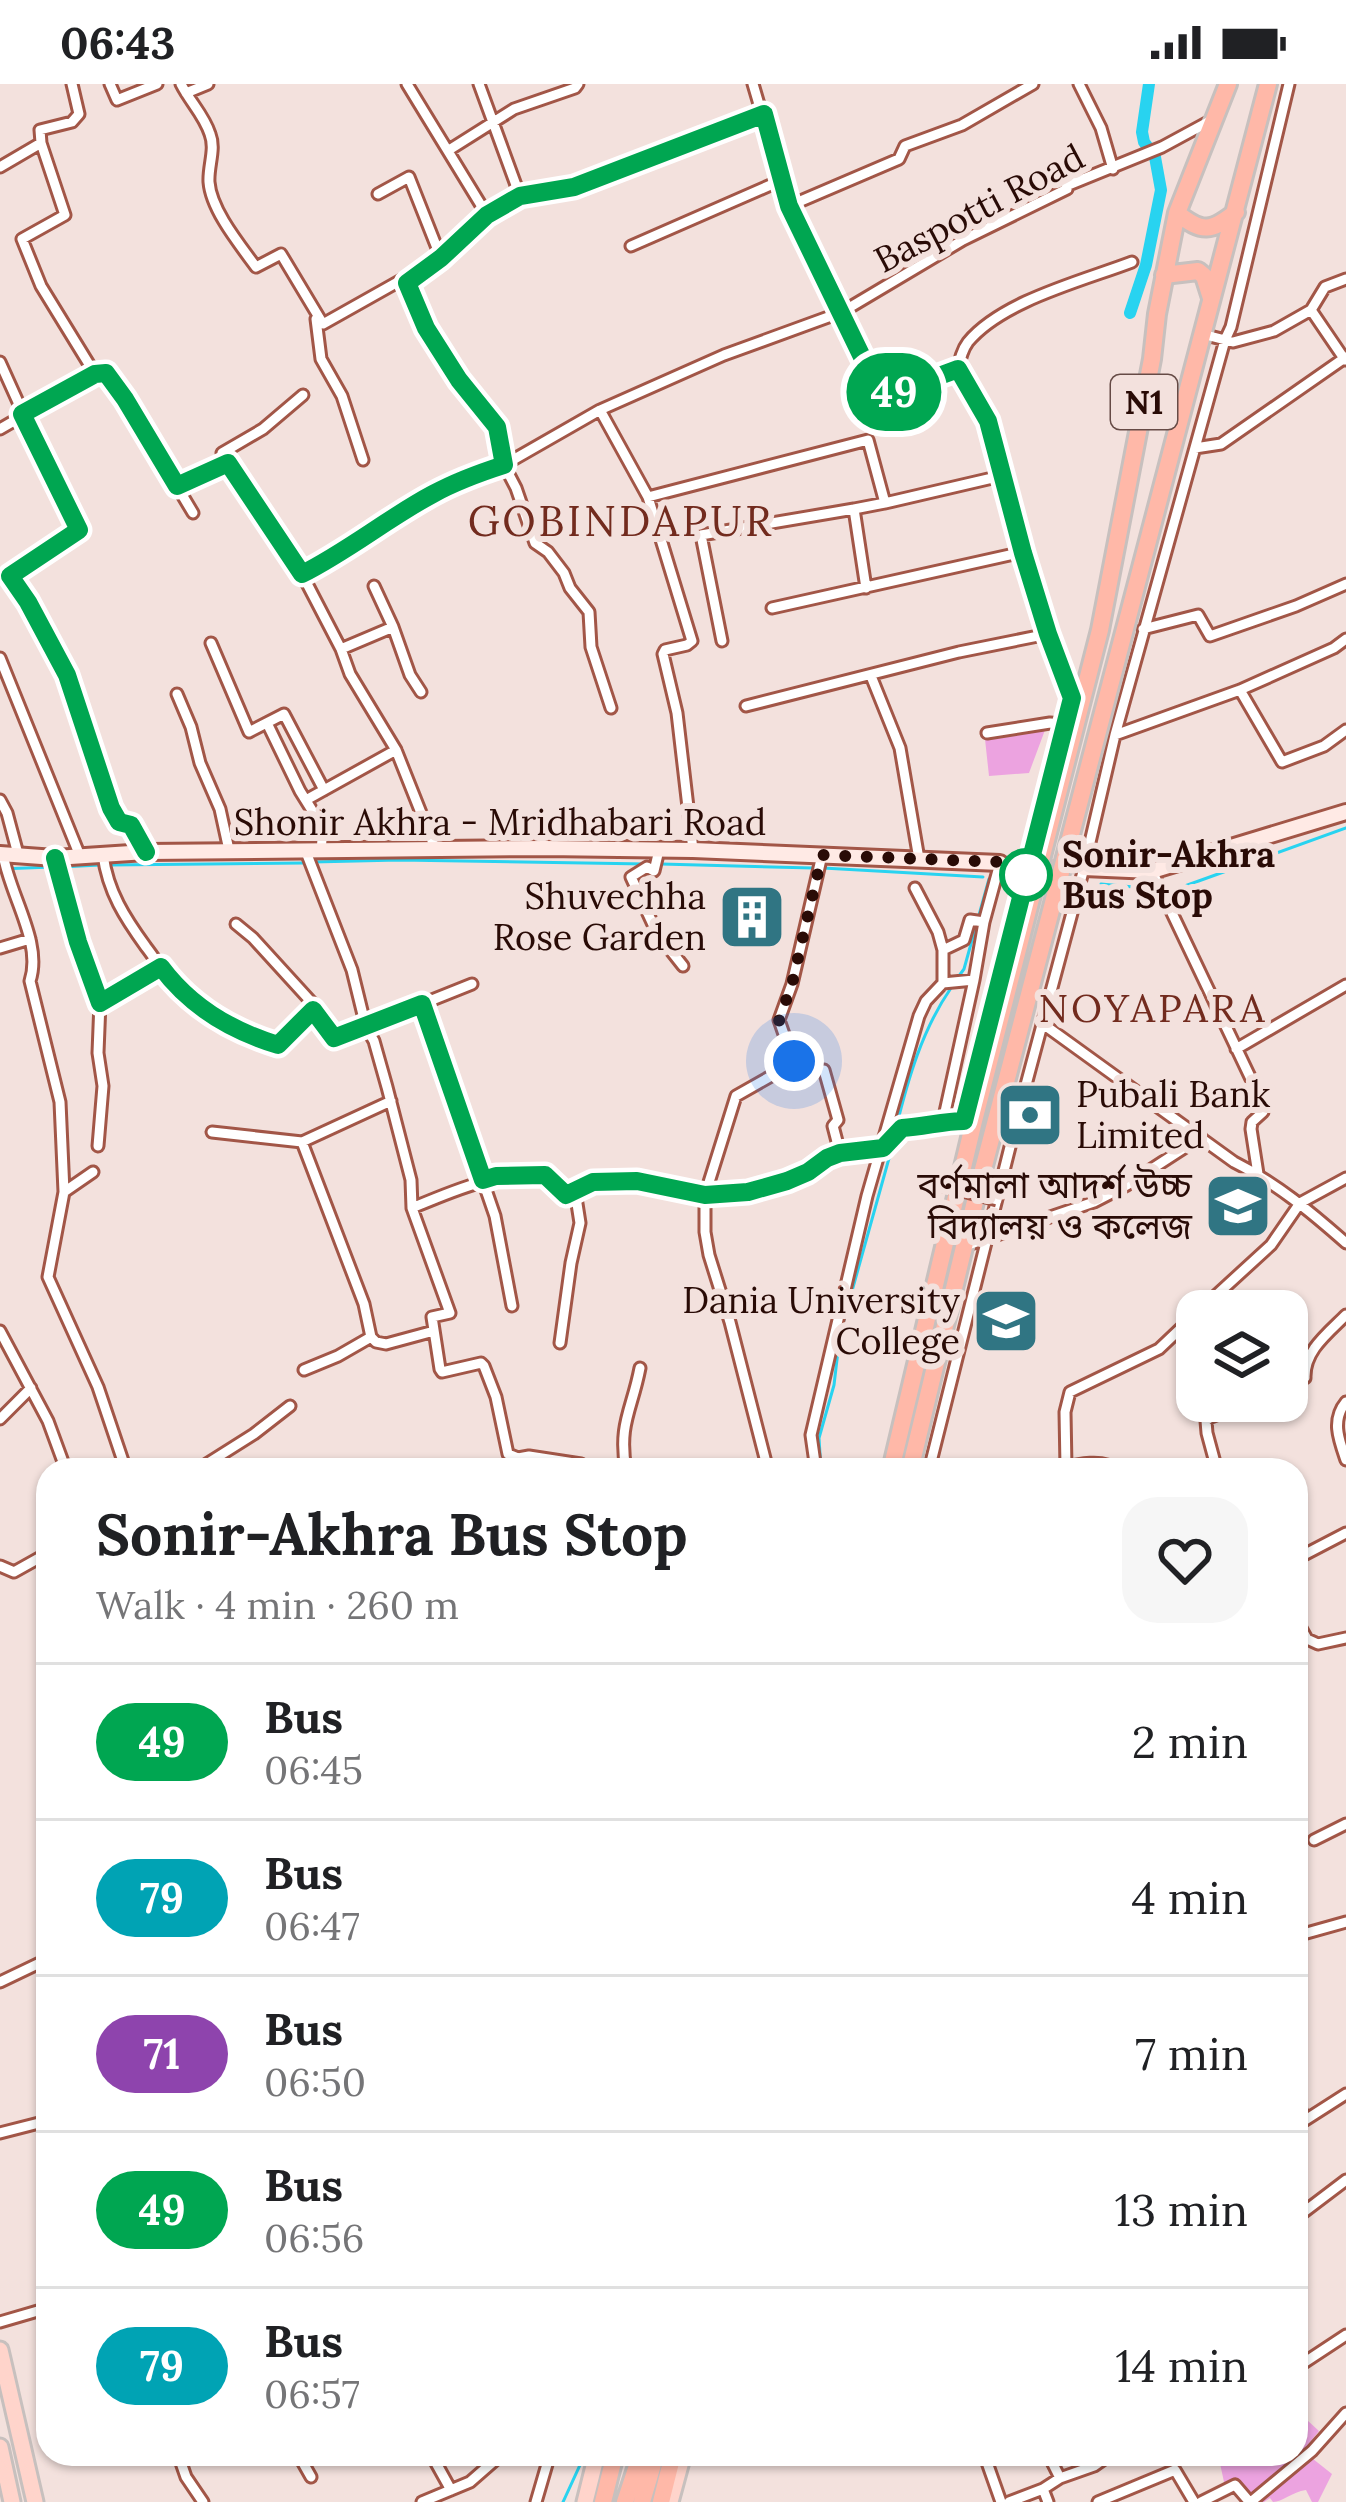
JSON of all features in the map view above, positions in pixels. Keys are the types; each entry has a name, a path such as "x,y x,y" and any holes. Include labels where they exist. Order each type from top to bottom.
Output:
{"highway":[{"name":"N1","path":"894,1458 1112,578 1177,213 1228,84"},
{"name":"N1","path":"913,1458 1115,660 1268,84"},
{"path":"1177,213 1202,228 1216,226 1237,212"},
{"path":"1164,275 1198,272 1212,298"},
{"path":"883,1458 1065,724 1112,578"},
{"path":"603,2502 612,2466"},
{"path":"630,2502 641,2466"},
{"path":"661,2502 670,2466"}],"main road":[{"path":"1084,868 1152,871 1346,812"},
{"name":"Shonir Akhra - Mridhabari Road","path":"6,856 435,848 694,850 821,859 1000,862"},
{"path":"0,2350 34,2502"},
{"path":"0,2447 12,2502"},
{"path":"585,2502 594,2466"},
{"path":"670,2502 680,2466"}],"street":[{"path":"72,84 79,114 72,122 40,130 40,143 65,215 22,239 41,286 95,374"},
{"path":"110,84 117,100 158,84"},
{"path":"208,84 183,88 213,140 210,190 232,235 256,267 281,254 323,324 403,279 407,283 426,328 497,427 504,465 535,543 548,552 589,611 591,646 611,708"},
{"path":"407,84 487,215"},
{"path":"479,84 520,196"},
{"path":"449,150 514,109 578,84"},
{"path":"753,84 789,206 880,394 958,369"},
{"path":"789,206 899,159 905,146 962,125 1033,84"},
{"path":"1079,84 1113,169"},
{"path":"932,1458 1143,629 1232,327 1289,84"},
{"path":"407,283 487,215 520,196 574,187 764,114"},
{"name":"Baspotti Road","path":"302,574 335,558 430,495 504,465 601,410 724,355 842,312 1066,186 1162,147 1217,116"},
{"path":"0,167 40,143"},
{"path":"378,194 409,177 441,258"},
{"path":"631,246 782,180"},
{"path":"1072,698 1023,553 988,421 958,369 964,346 984,326 1028,302 1132,262"},
{"path":"1202,334 1233,342 1274,331 1311,310 1325,287 1346,279"},
{"path":"1195,448 1220,444 1345,359 1311,310"},
{"path":"316,311 321,359 341,396 364,460"},
{"path":"0,362 79,530 5,576 28,602 67,675 111,808 119,822 131,825 146,852"},
{"path":"0,429 95,374 106,373 193,513"},
{"path":"303,395 263,429 222,453 302,574 350,674 396,750 435,848"},
{"path":"601,410 648,497 692,640 663,654 677,713 694,850"},
{"path":"648,497 868,440 885,503"},
{"path":"177,486 228,463"},
{"path":"722,641 701,535 885,503 1001,476"},
{"path":"854,509 866,588"},
{"path":"772,608 1023,553"},
{"path":"1143,629 1198,615 1210,636 1346,584"},
{"path":"374,586 421,692"},
{"path":"341,649 393,627"},
{"path":"746,706 1048,634"},
{"path":"1115,735 1240,691 1346,640"},
{"path":"211,643 249,732 284,714 324,790"},
{"path":"0,658 80,856"},
{"path":"871,676 900,748 920,860"},
{"path":"1240,691 1282,762 1324,746 1346,730"},
{"path":"177,694 220,809 229,850"},
{"path":"986,733 1050,722 1065,724"},
{"path":"267,723 322,828 314,851 315,878 352,970 411,1180 412,1208 450,1313 432,1317 442,1372 484,1366 512,1458"},
{"path":"305,800 396,750"},
{"path":"0,800 7,813 9,882 30,939 35,965 30,981 60,1102 64,1192 48,1277 98,1388 122,1458"},
{"path":"657,853 654,871 647,867 631,877 657,932 683,966"},
{"path":"103,855 106,879 123,915 177,989 197,1006 254,1038 278,1045 315,1006 236,924"},
{"path":"55,858 100,1003 98,1053 103,1086 98,1145"},
{"path":"765,1458 709,1255 705,1195 736,1096 794,1063 779,1020 821,859"},
{"path":"943,1121 983,922 1000,862"},
{"path":"1152,871 1263,1107 1251,1129 1258,1174"},
{"path":"914,888 938,932 943,983"},
{"path":"943,950 964,940 970,920 983,922"},
{"path":"0,948 30,939"},
{"path":"100,1003 161,967"},
{"path":"814,1458 811,1435 863,1213 920,1016 926,1001 943,983 974,980"},
{"path":"313,1010 334,1038 472,984"},
{"path":"1236,1049 1346,985"},
{"path":"422,1004 495,1216 512,1306"},
{"path":"1043,1024 1234,1162 1300,1203 1346,1243"},
{"path":"824,1070 838,1120 833,1126 840,1153"},
{"path":"212,1132 302,1142 391,1101"},
{"path":"412,1208 496,1176 549,1176 566,1195 593,1182 637,1181 705,1195 748,1192 787,1181 840,1153 883,1148 895,1134 943,1121 964,1121"},
{"path":"964,1246 1094,1202 1201,1137"},
{"path":"302,1142 364,1304 371,1337 386,1344 434,1331"},
{"path":"64,1192 93,1172"},
{"path":"1222,1290 1270,1245 1300,1203 1346,1178"},
{"path":"936,1184 999,1201"},
{"path":"560,1343 580,1223 575,1191"},
{"path":"957,1278 977,1282"},
{"path":"1308,1356 1346,1315"},
{"path":"0,1331 48,1421 62,1458"},
{"path":"1066,1458 1070,1392 1159,1349 1176,1333"},
{"path":"304,1370 371,1337"},
{"path":"935,1367 955,1372"},
{"path":"624,1458 624,1425 640,1368"},
{"path":"0,1419 31,1388"},
{"path":"1346,1402 1336,1424 1346,1460"},
{"path":"215,1458 290,1406"},
{"path":"1206,1422 1214,1458"},
{"path":"1308,1552 1346,1533"},
{"path":"0,1566 14,1572 36,1559"},
{"path":"1308,1640 1318,1644 1346,1638"},
{"path":"1314,1840 1346,1824"},
{"path":"1308,1933 1346,1922"},
{"path":"0,1982 36,1965"},
{"path":"1308,2118 1346,2094"},
{"path":"0,2133 36,2124"},
{"path":"1308,2209 1346,2180"},
{"path":"0,2322 36,2312"},
{"path":"1308,2360 1346,2335"},
{"path":"1308,2454 1346,2413"},
{"path":"182,2466 203,2502"},
{"path":"305,2466 311,2477"},
{"path":"438,2466 452,2490"},
{"path":"422,2502 470,2482 488,2466"},
{"path":"536,2502 546,2466"},
{"path":"989,2466 1005,2502 1094,2466"},
{"path":"1054,2466 1060,2478"},
{"path":"1099,2502 1175,2470 1198,2502 1235,2485 1252,2501 1294,2466"},
{"path":"1043,2489 1048,2502"}],"shaded area":[{"path":"1045,730 1029,773 989,776 985,739"},
{"path":"1308,2421 1319,2431 1308,2445"},
{"path":"1308,2455 1332,2474 1318,2502 1312,2502 1306,2490 1273,2502 1270,2498 1250,2502 1242,2487 1227,2496 1221,2466 1308,2466"}],"waterway":[{"path":"1130,313 1146,265 1161,190 1155,157 1142,132 1149,84"},
{"path":"1168,892 1346,828"},
{"path":"313,862 646,864"},
{"path":"109,865 304,863"},
{"path":"661,864 813,868"},
{"path":"61,867 100,865"},
{"path":"0,869 52,867"},
{"path":"823,868 983,877"},
{"path":"956,980 964,969 989,879"},
{"path":"1101,884 1155,889"},
{"path":"896,1128 917,1055 951,988"},
{"path":"820,1458 819,1438 834,1385 840,1334 893,1144"},
{"path":"563,2502 580,2466"}],"tunnel":[{"path":"1000,863 1084,868"}],"bus line":[{"name":"49","path":"55,858 100,1003 161,967 197,1006 254,1038 278,1045 313,1010 334,1038 422,1004 483,1180 545,1175 566,1195 593,1182 637,1181 705,1195 748,1192 787,1181 840,1153 883,1148 902,1128 964,1121 1072,698 1023,553 988,421 958,369 880,394 789,206 764,114 574,187 520,196 487,215 407,283 418,315 437,346 497,427 504,465 430,495 335,558 302,574 228,463 177,486 106,373 95,374 22,414 79,530 10,576 67,675 111,808 119,822 131,825 146,852"}],"place":[{"name":"Sonir-Akhra Bus Stop","path":"1026,875"},
{"name":"Shuvechha Rose Garden","path":"752,917"},
{"name":"Pubali Bank Limited","path":"1030,1115"},
{"name":"বর্ণমালা আদর্শ উচ্চ বিদ্যালয় ও কলেজ","path":"1238,1206"},
{"name":"Dania University College","path":"1006,1321"}],"district":[{"name":"GOBINDAPUR","path":"621,521"},
{"name":"NOYAPARA","path":"1153,1008"}],"route":[{"path":"794,1061 779,1020 822,855 1000,862 1026,875"}]}
